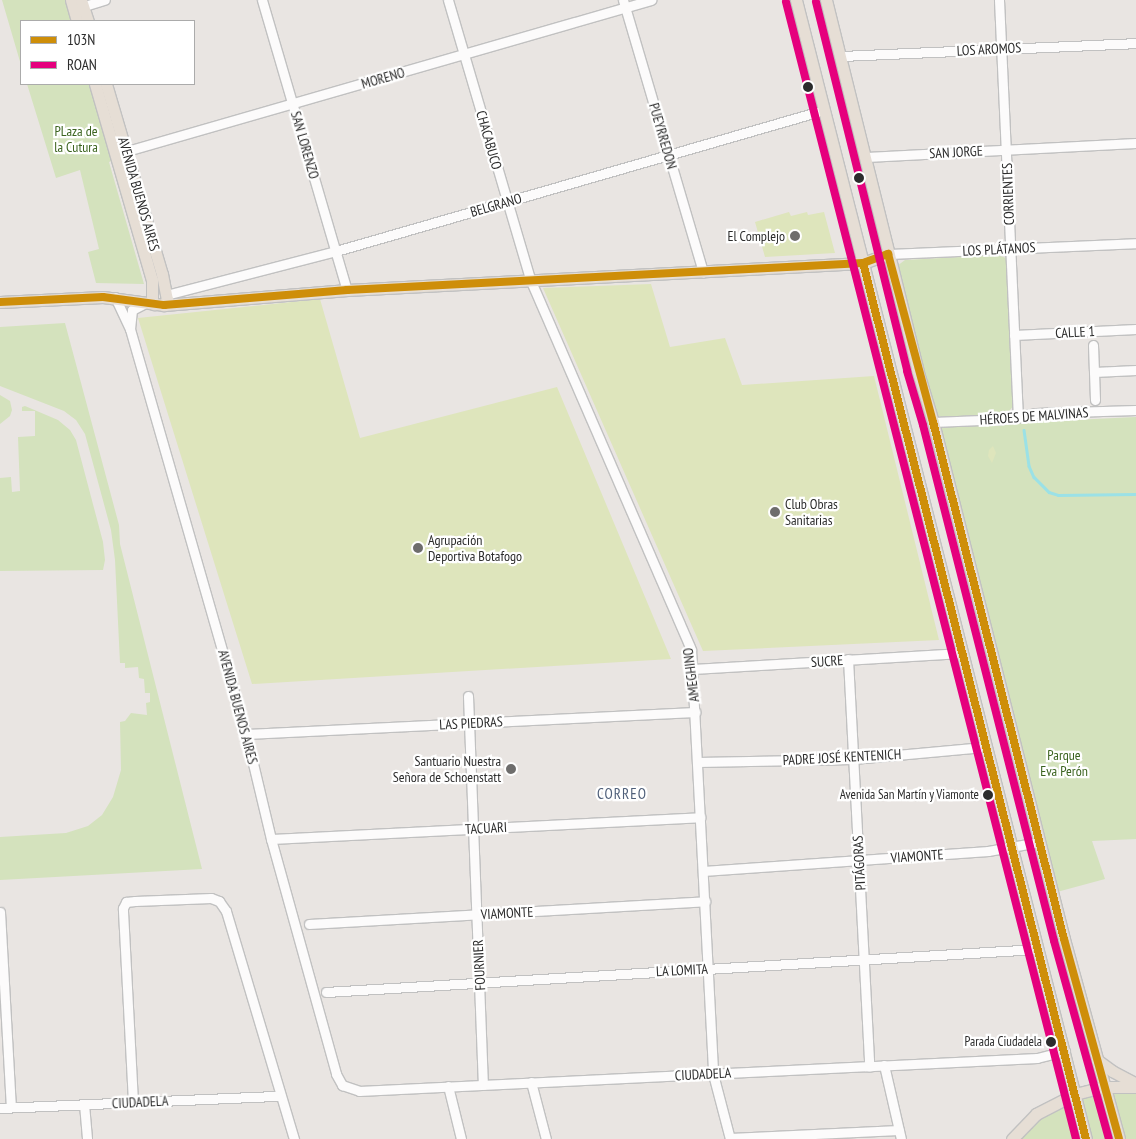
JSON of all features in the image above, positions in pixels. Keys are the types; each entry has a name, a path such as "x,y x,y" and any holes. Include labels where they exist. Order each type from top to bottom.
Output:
{"main road":[{"path":"796,0 1086,1139"},
{"path":"826,0 866,157 888,254 933,422 1039,842 1119,1139"},
{"path":"77,4 77,20"},
{"path":"77,4 87,20"},
{"name":"AVENIDA BUENOS AIRES","path":"95,85 121,153"},
{"name":"AVENIDA BUENOS AIRES","path":"106,85 156,300"},
{"name":"LOS PLÁTANOS","path":"156,300 183,303 347,290 530,279 863,263 888,254"},
{"path":"0,302 115,297 156,300"},
{"path":"1098,1060 1136,1086"},
{"path":"1012,1139 1036,1114 1075,1094 1104,1087 1136,1086"}],"street":[{"path":"77,4 105,0"},
{"name":"SAN LORENZO","path":"262,0 347,290"},
{"name":"CHACABUCO","path":"448,0 530,279"},
{"name":"MORENO","path":"121,153 464,54 624,4 650,0"},
{"name":"CORRIENTES","path":"999,0 1018,418"},
{"name":"PUEYRREDON","path":"624,4 703,272"},
{"name":"LOS AROMOS","path":"841,56 1136,43"},
{"name":"BELGRANO","path":"156,300 336,251 824,110"},
{"name":"SAN JORGE","path":"866,157 1136,144"},
{"name":"LOS PLÁTANOS","path":"888,254 1136,243"},
{"name":"AMEGHINO","path":"530,279 691,650 713,1074 730,1139"},
{"name":"AVENIDA BUENOS AIRES","path":"115,297 130,329 246,734 271,839 336,1074 342,1086"},
{"path":"130,329 132,310 156,300"},
{"name":"CALLE 1","path":"1014,335 1136,329"},
{"path":"1093,345 1095,400"},
{"path":"1094,372 1136,370"},
{"name":"HÉROES DE MALVINAS","path":"933,422 1018,418 1036,414 1136,410"},
{"name":"SUCRE","path":"693,670 962,653"},
{"name":"PITÁGORAS","path":"848,659 870,1066"},
{"name":"FOURNIER","path":"468,696 483,1085"},
{"name":"LAS PIEDRAS","path":"246,734 695,712"},
{"name":"PADRE JOSÉ KENTENICH","path":"698,762 853,759 986,747"},
{"name":"TACUARI","path":"271,839 700,817"},
{"name":"VIAMONTE","path":"703,871 988,851 1039,842"},
{"path":"133,1102 123,908 126,902 135,900 211,898 218,901 226,911 294,1139"},
{"name":"VIAMONTE","path":"309,924 705,901"},
{"path":"0,912 11,1107"},
{"name":"LA LOMITA","path":"326,992 1038,949"},
{"name":"CIUDADELA","path":"342,1086 359,1091 1037,1058 1065,1052"},
{"path":"730,1139 901,1135 884,1065"},
{"path":"531,1082 546,1139"},
{"path":"448,1086 461,1139"},
{"name":"CIUDADELA","path":"0,1108 280,1096"},
{"path":"84,1104 87,1139"}],"green space":[{"path":"2,0 65,0 71,20 20,20 20,62"},
{"name":"PLaza de la Cutura","path":"27,85 91,85 114,160 109,162 144,284 96,283 88,252 99,249 80,170 56,178"},
{"name":"El Complejo","path":"789,212 791,216 807,212 808,215 824,212 835,253 765,257 755,222"},
{"path":"997,255 1006,258 1007,261 1014,405 1006,415 941,417 933,412 897,266 905,260"},
{"name":"Club Obras Sanitarias","path":"651,284 670,347 725,338 742,385 874,376 939,640 703,651 543,288"},
{"name":"Agrupación Deportiva Botafogo","path":"320,299 360,438 557,387 671,659 252,684 138,318"},
{"path":"65,323 119,525 120,544 202,869 0,880 0,837 66,833 88,826 102,815 113,797 121,770 120,722 125,721 131,713 147,715 146,703 150,702 150,693 145,693 144,679 139,678 138,667 125,668 125,663 120,663 115,560 111,530 85,434 76,420 64,411 0,386 0,327"},
{"path":"0,395 10,401 12,410 10,416 0,424"},
{"path":"25,406 58,420 70,430 76,440 103,542 105,560 103,570 0,571 0,478 11,477 12,492 20,491 18,437 35,436 35,411 22,411 22,407"},
{"name":"Parque Eva Perón","path":"1136,417 1136,839 1092,841 1105,879 1057,892 940,429 947,426"},
{"path":"993,446 996,453 992,463 988,456 989,450"},
{"path":"1115,1086 1136,1087 1136,1139 1119,1139 1107,1098"},
{"path":"1099,1093 1112,1139 1090,1139 1081,1096"},
{"path":"1075,1094 1086,1139 1012,1139 1020,1128"}],"waterway":[{"path":"1024,430 1029,466 1034,477 1049,492 1058,495 1136,494"}],"transit line":[{"name":"ROAN","path":"786,2 1076,1139"},
{"name":"ROAN","path":"816,2 907,371 923,425 1054,941 1109,1139"},
{"name":"103N","path":"0,302 103,297 164,305 347,290 863,263 888,254 933,422 1064,939 1119,1139"},
{"name":"103N","path":"863,263 1086,1139"}],"place":[{"name":"El Complejo","path":"795,236"},
{"name":"Club Obras Sanitarias","path":"775,512"},
{"name":"Agrupación Deportiva Botafogo","path":"418,548"},
{"name":"Santuario Nuestra Señora de Schoenstatt","path":"511,769"},
{"name":"Avenida San Martín y Viamonte","path":"988,795"},
{"name":"Parada Ciudadela","path":"1051,1042"}],"district":[{"name":"CORREO","path":"622,794"}]}
